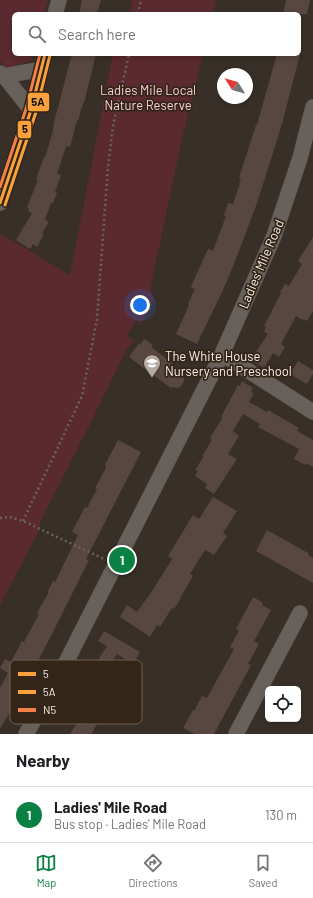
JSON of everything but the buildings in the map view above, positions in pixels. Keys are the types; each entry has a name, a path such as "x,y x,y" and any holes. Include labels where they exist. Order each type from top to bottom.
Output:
{"street":[{"path":"56,12 59,0"},
{"path":"0,203 31,110 45,56"},
{"path":"2,74 42,69"},
{"path":"2,74 31,110"},
{"name":"Ladies' Mile Road","path":"67,660 222,354 274,236 300,158 313,107"},
{"path":"222,354 313,412"},
{"path":"236,734 300,613"},
{"name":"Ladies' Mile Road","path":"26,734 32,724"}],"path":[{"path":"138,12 141,0"},
{"path":"23,521 82,396 97,319 108,167 113,126 129,56"},
{"path":"0,518 10,517 23,521 116,564"}],"green space":[{"path":"0,0 48,0 45,12 12,12 12,56 32,56 31,61 7,68 0,61"},
{"path":"133,0 216,0 213,12 130,12"},
{"name":"Ladies Mile Local Nature Reserve","path":"113,56 202,56 182,138 150,290 154,300 142,323 136,320 127,335 134,341 126,350 40,522 39,530 0,605 1,234 70,275"}],"transit line":[{"name":"N5","path":"0,187 26,109 39,56"},
{"name":"5","path":"0,203 31,110 44,56"},
{"name":"5A","path":"5,205 36,112 50,56"}],"place":[{"name":"The White House Nursery and Preschool","path":"152,378"},
{"name":"Ladies' Mile Road","path":"122,560"}]}
